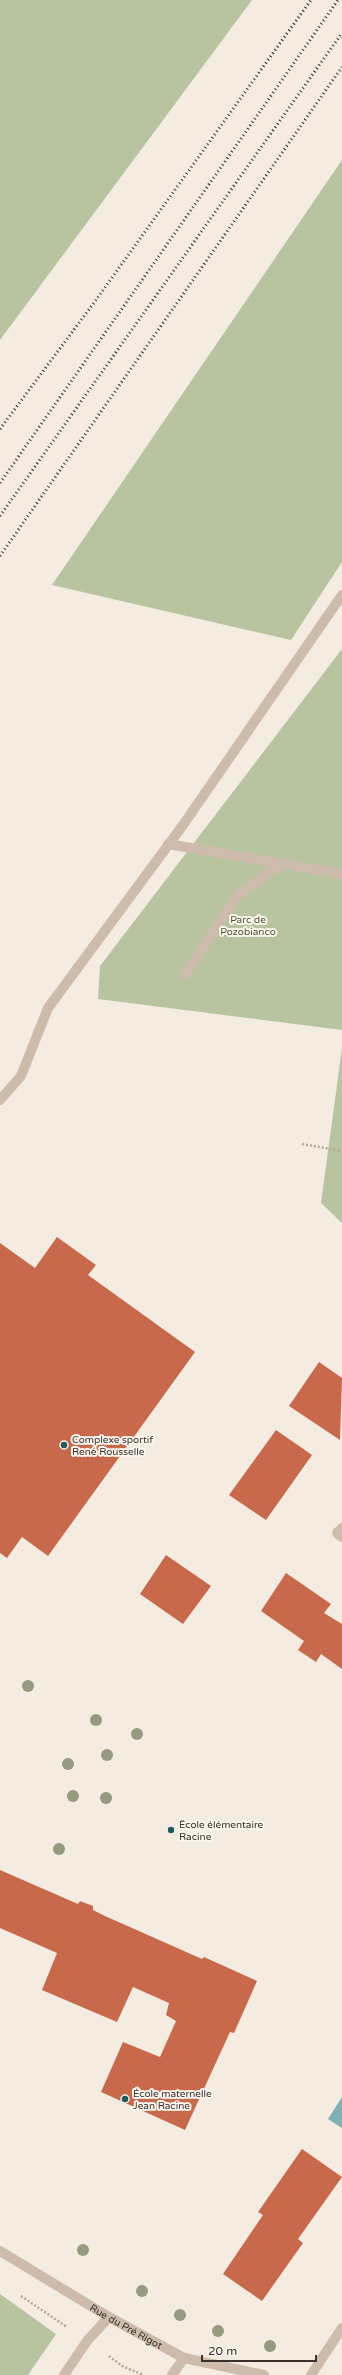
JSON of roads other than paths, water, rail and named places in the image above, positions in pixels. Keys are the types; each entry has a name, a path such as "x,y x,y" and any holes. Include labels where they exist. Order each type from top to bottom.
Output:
{"street":[{"path":"0,1100 21,1076 48,1008 168,844 342,595"},
{"path":"168,844 342,874"},
{"path":"185,975 236,896 282,864"},
{"path":"342,1528 337,1533 342,1537"},
{"name":"Rue du Pré Rigot","path":"0,2251 109,2317 184,2358 264,2375"},
{"path":"64,2375 87,2341 109,2317"},
{"path":"311,2375 342,2328"},
{"path":"172,2375 184,2358"}],"water":[{"path":"342,2097 342,2128 328,2119"}],"railway":[{"path":"0,429 96,300 311,0"},
{"path":"0,483 338,0"},
{"path":"0,516 342,33"},
{"path":"0,556 342,67"}],"place":[{"name":"Complexe sportif René Rousselle","path":"64,1445"},
{"name":"Ëcole élémentaire Racine","path":"171,1830"},
{"name":"École maternelle Jean Racine","path":"125,2099"}],"park label":[{"name":"Parc de Pozobianco","path":"248,924"}]}
